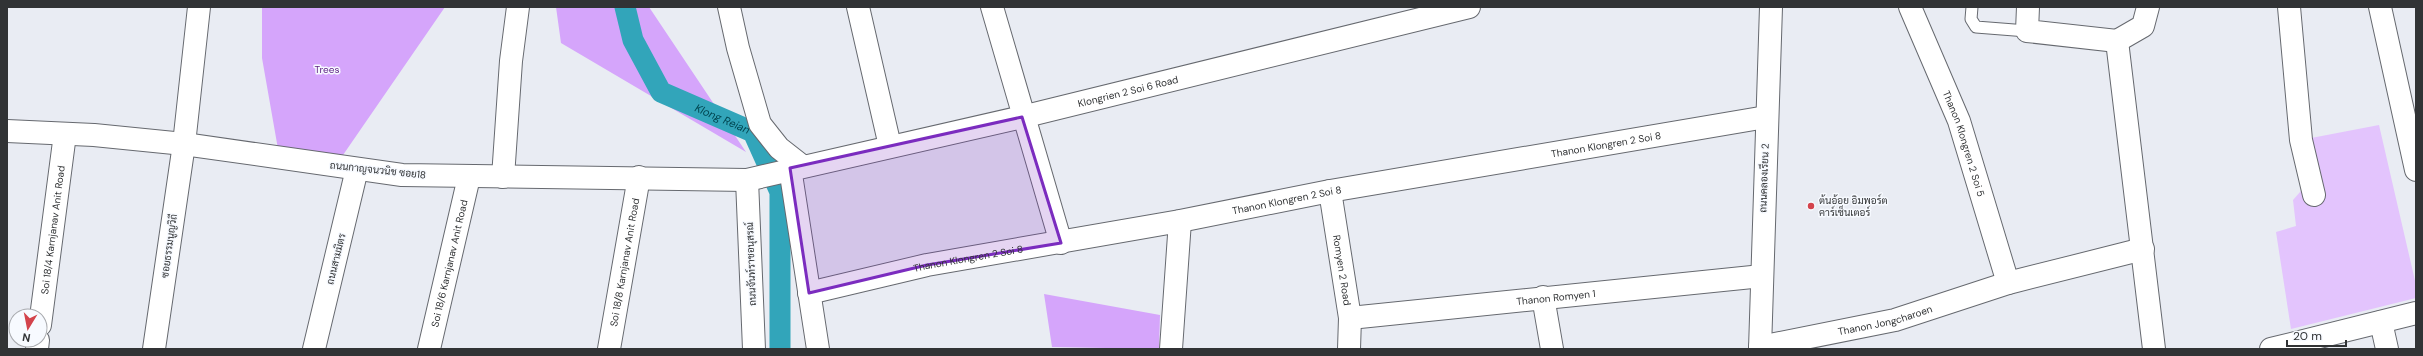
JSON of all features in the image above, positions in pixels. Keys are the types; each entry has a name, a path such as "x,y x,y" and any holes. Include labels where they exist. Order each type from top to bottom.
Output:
{"street":[{"name":"ซอยธรรมนูญวิถี","path":"154,349 184,144 200,7"},
{"path":"503,177 511,61 518,7"},
{"path":"729,7 738,48 760,124 780,148 793,168 809,293 818,349"},
{"path":"858,7 890,146"},
{"path":"992,7 1022,117 1060,243"},
{"name":"Klongrien 2 Soi 6 Road","path":"749,179 1022,117 1468,7"},
{"name":"ถนนคลองเรียน 2","path":"1760,348 1766,117 1771,7"},
{"name":"Thanon Klongren 2 Soi 5","path":"1910,7 1959,121 2008,283"},
{"path":"2028,7 2027,31 2117,41 2143,26 2148,7"},
{"path":"2289,7 2301,140 2314,195"},
{"path":"2380,7 2416,170"},
{"path":"2117,41 2154,349"},
{"name":"Thanon Klongren 2 Soi 8","path":"809,293 927,265 1180,221 1330,191 1766,117"},
{"name":"ถนนกาญจนวนิช ซอย18","path":"7,131 65,134 184,144 402,175 469,177 639,177 749,179"},
{"name":"Soi 18/4 Karnjanav Anit Road","path":"42,308 65,134"},
{"name":"ถนนสามมิตร","path":"314,349 358,169"},
{"name":"Soi 18/6 Karnjanav Anit Road","path":"429,349 469,177"},
{"name":"Soi 18/8 Karnjanav Anit Road","path":"609,349 639,177"},
{"name":"ถนนจันท์ราชอนุสรณ์","path":"749,179 754,349"},
{"name":"Romyen 2 Road","path":"1330,191 1350,318 1349,349"},
{"path":"1171,349 1180,221"},
{"name":"Thanon Jongcharoen","path":"1760,348 1895,320 2008,283 2143,249"},
{"name":"Thanon Romyen 1","path":"1350,318 1762,276"},
{"path":"1543,298 1552,349"},
{"path":"2271,349 2416,313"},
{"path":"2381,322 2387,349"}],"lane":[{"path":"1972,7 1971,19 1976,27 2027,31"}],"highlighted area":[{"path":"1022,117 1061,243 927,265 809,293 790,168"}],"shaded area":[{"path":"2379,125 2416,285 2416,298 2291,329 2276,232 2296,226 2293,200 2307,184 2306,139"}],"green space":[{"name":"Trees","path":"262,7 445,7 343,155 278,149 262,58"},
{"path":"556,7 649,7 746,152 561,43"},
{"path":"1044,294 1160,315 1159,349 1052,347"}],"waterway":[{"name":"Klong Reian","path":"625,7 633,40 661,92 753,132 780,192 780,349"}],"place":[{"name":"ต้นอ้อย อิมพอร์ต คาร์เซ็นเตอร์","path":"1811,206"}]}
